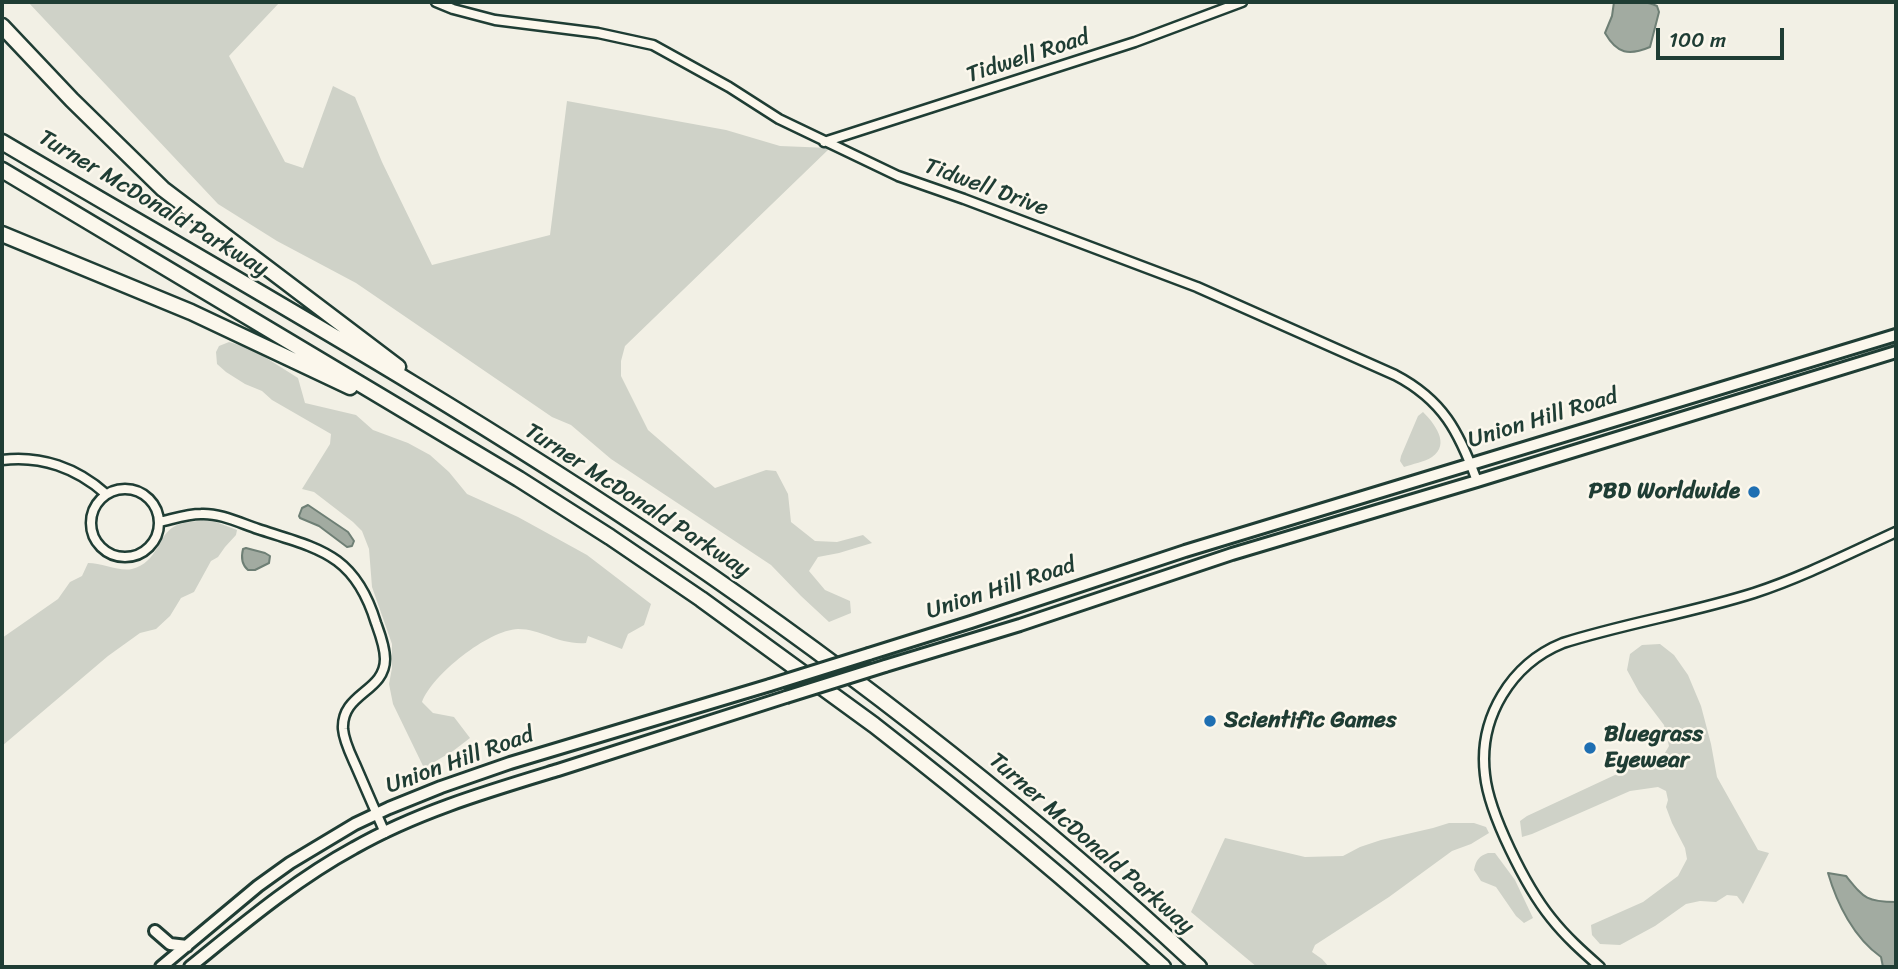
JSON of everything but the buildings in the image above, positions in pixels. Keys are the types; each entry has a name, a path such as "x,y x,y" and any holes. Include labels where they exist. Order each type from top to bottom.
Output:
{"highway":[{"path":"2,26 72,100 163,189 453,408"},
{"name":"Turner McDonald Parkway","path":"2,142 453,408 671,548 865,688 1026,815 1199,967"},
{"name":"Turner McDonald Parkway","path":"2,170 426,422 656,568 874,725 1013,836 1163,967"},
{"path":"2,234 191,312 426,422"}],"street":[{"name":"Tidwell Drive","path":"436,2 495,20 598,33 653,45 729,87 779,120 898,176 1206,291 1395,375 1423,392 1438,407 1459,437 1477,481"},
{"name":"Tidwell Road","path":"824,142 1122,46 1242,2"},
{"name":"Union Hill Road","path":"162,966 258,886 290,863 355,824 419,794 510,763 971,622 1173,555 1896,335"},
{"name":"Union Hill Road","path":"190,967 268,904 304,879 355,847 438,809 1233,554 1896,352"},
{"path":"2,460 17,458 60,465 76,472 106,494"},
{"path":"126,488 136,490 153,502 159,522 158,534 152,544 143,552 121,557 100,546 91,525 98,502 106,494 126,488"},
{"path":"159,522 202,513 230,520 319,549 349,571 360,585 371,605 385,660 377,683 357,697 345,716 343,728 347,744 385,833"},
{"path":"1600,967 1572,943 1541,904 1512,852 1491,802 1484,772 1486,736 1496,705 1506,688 1531,661 1546,650 1563,643 1754,593 1896,532"},
{"path":"162,966 164,949 155,931 170,944 187,946"}],"shaded area":[{"path":"28,2 280,2 229,56 285,162 303,168 333,86 355,97 382,162 432,265 550,235 567,101 726,130 780,146 830,148 625,346 621,376 648,430 715,488 766,470 776,471 788,494 791,522 815,541 837,542 863,535 872,543 818,557 809,571 825,590 850,601 851,613 829,622 771,565 611,459 571,425 552,417 356,283 277,241 218,204"},
{"path":"1614,2 1641,2 1657,6 1659,12 1650,47 1636,52 1624,51 1610,40 1605,33"},
{"path":"229,342 252,349 298,378 305,403 356,415 373,430 408,443 430,455 467,494 518,517 587,555 651,604 644,625 628,634 622,649 588,636 586,643 576,643 518,629 506,631 477,645 437,679 422,702 433,713 454,717 470,738 424,768 393,704 389,684 392,644 372,587 369,549 362,531 314,492 302,489 330,444 331,434 272,400 262,391 245,384 217,364 216,352 219,346"},
{"path":"1423,412 1439,434 1438,452 1429,459 1404,467 1400,461 1401,456 1418,416"},
{"path":"308,505 348,532 354,541 352,546 347,547 319,526 300,518 302,508"},
{"path":"202,520 237,530 218,557 211,561 194,592 181,598 170,616 156,629 140,633 108,656 2,746 2,638 58,599 70,582 82,576 88,563 122,569 141,566 153,555 169,530"},
{"path":"243,549 270,556 269,563 255,570 248,570 242,558"},
{"path":"1660,644 1674,655 1688,675 1701,706 1717,777 1758,850 1769,853 1743,904 1737,896 1727,895 1716,902 1686,904 1655,926 1620,945 1600,944 1592,935 1591,925 1643,902 1678,876 1687,859 1685,848 1666,807 1666,791 1658,787 1630,791 1522,837 1520,821 1647,760 1662,758 1669,746 1664,725 1639,692 1627,670 1630,654 1642,645"},
{"path":"1449,823 1474,823 1486,827 1489,833 1452,851 1389,897 1315,945 1312,952 1329,967 1257,967 1191,912 1225,838 1305,857 1343,856 1381,840"},
{"path":"1495,853 1515,880 1533,918 1524,923 1496,887 1481,881 1474,870 1480,857"},
{"path":"1828,873 1846,876 1862,894 1872,900 1896,902 1896,967 1883,967 1881,957 1855,930 1836,897"}],"place":[{"name":"PBD Worldwide","path":"1754,492"},
{"name":"Scientific Games","path":"1210,721"},
{"name":"Bluegrass Eyewear","path":"1590,748"}]}
